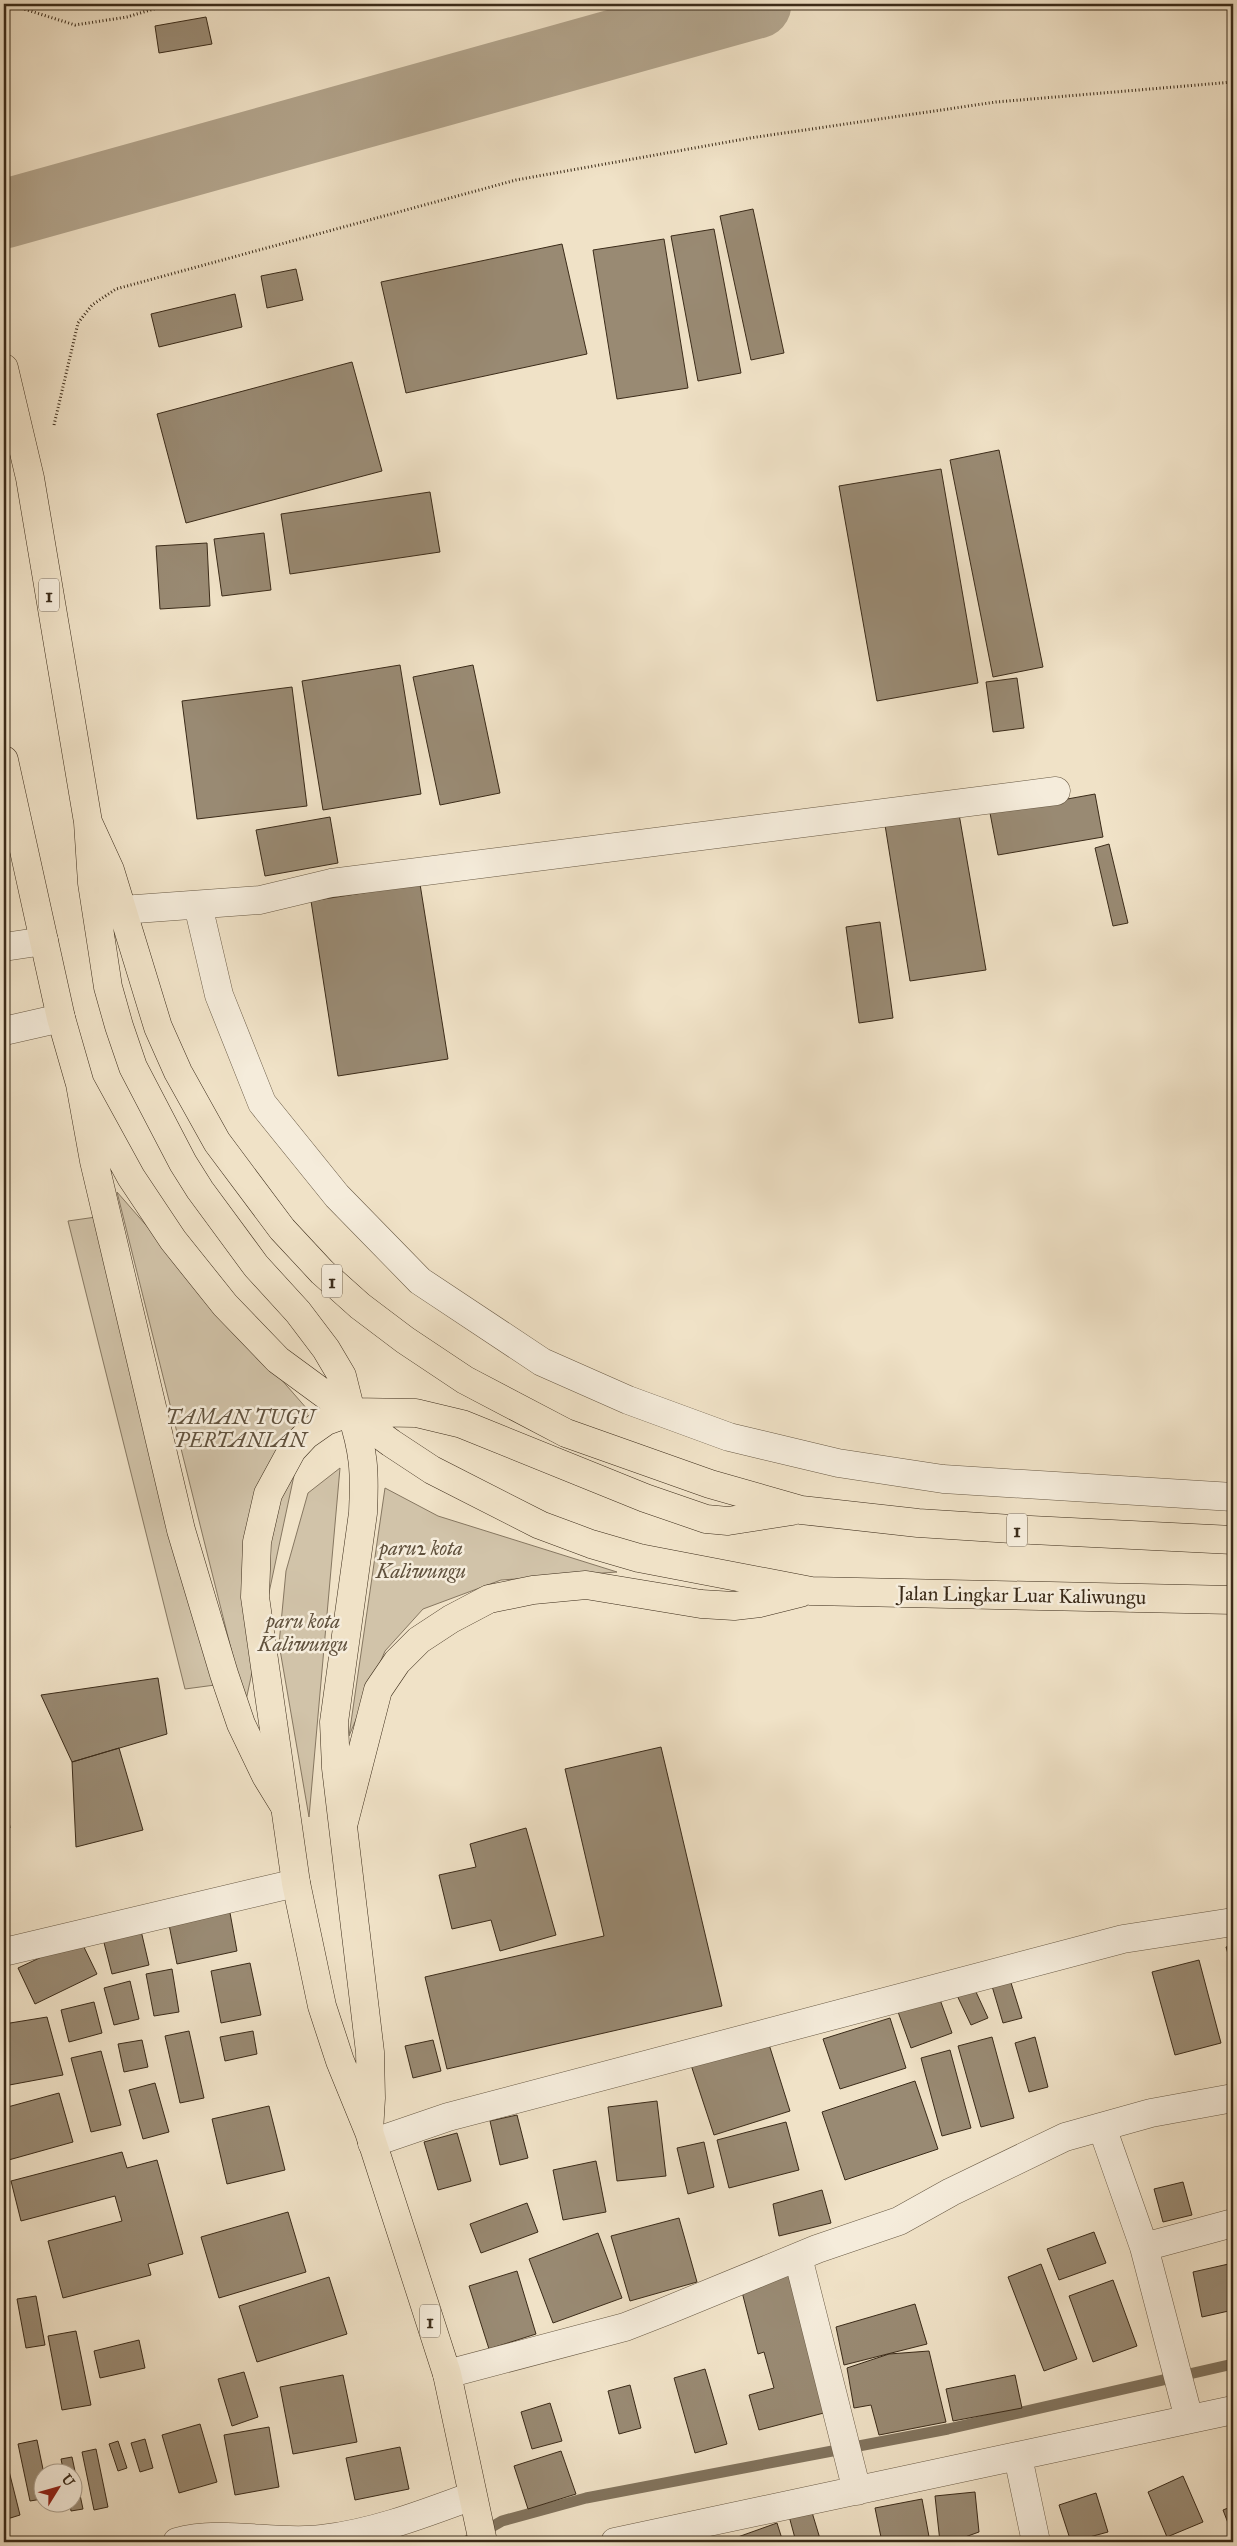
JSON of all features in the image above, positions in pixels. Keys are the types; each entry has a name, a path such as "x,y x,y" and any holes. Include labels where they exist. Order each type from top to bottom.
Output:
{"main road":[{"name":"1","path":"4,368 30,478 88,822 110,870 158,1027 178,1072 216,1142 282,1229 322,1272 360,1306 405,1340 465,1380 566,1433 710,1484 801,1510 918,1523 1012,1530 1233,1540"},
{"path":"4,760 61,1018 80,1084 94,1161 181,1530 241,1724 266,1776 285,1808"},
{"path":"88,822 92,884 108,987 133,1067 152,1107 200,1190 256,1266 298,1312 326,1349 342,1376 351,1412"},
{"path":"80,1084 131,1177 173,1240 225,1305 278,1360 391,1443 432,1470 540,1525 591,1544 640,1558 811,1591"},
{"name":"1","path":"483,2542 447,2374 370,2138 340,2061 322,2006 296,1883 255,1597 257,1542 268,1494 292,1450 306,1435 326,1421 351,1412 416,1413 462,1424 645,1498 706,1518 728,1521 801,1510"},
{"name":"1","path":"351,1412 362,1447 363,1513 334,1722 336,1768 344,1822 370,2052 370,2138"},
{"path":"344,1822 378,1690 397,1662 419,1640 451,1619 489,1599 533,1590 586,1585 701,1604 734,1606 760,1603 811,1591"},
{"name":"Jalan Lingkar Luar Kaliwungu","path":"811,1591 1233,1600"}],"street":[{"path":"122,910 260,900 332,883 1056,791"},
{"path":"198,905 219,995 262,1103 337,1196 420,1281 542,1362 628,1400 729,1438 838,1463 943,1479 1233,1498"},
{"path":"4,947 44,941"},
{"path":"4,1031 61,1018"},
{"path":"4,1952 296,1883"},
{"path":"370,2138 1114,1941 1233,1922"},
{"path":"447,2374 625,2327 798,2257 899,2221 951,2192 1065,2136 1151,2113 1233,2098"},
{"path":"1102,2127 1144,2248 1178,2369 1188,2415"},
{"path":"1144,2248 1233,2223"},
{"path":"798,2257 857,2491"},
{"path":"614,2542 1018,2457 1188,2415 1233,2410"},
{"path":"1018,2457 1036,2542"},
{"path":"177,2542 204,2538 282,2542 322,2539 373,2530 474,2505"}],"path":[{"path":"8,4 75,25 127,16 170,4"},
{"path":"53,427 57,419 78,322 92,305 116,288 516,180 750,138 996,102 1233,82"}],"green space":[{"name":"TAMAN TUGU PERTANIAN","path":"117,1192 308,1410 245,1705"},
{"path":"96,1217 215,1685 185,1689 68,1221"},
{"name":"paru kota Kaliwungu","path":"340,1468 309,1817 279,1644 286,1571 308,1493"},
{"name":"paru2 kota Kaliwungu","path":"385,1488 438,1516 617,1572 501,1580 423,1609 385,1651 349,1736"}],"building":[{"path":"206,17 212,44 159,53 155,26"},
{"path":"753,209 784,353 751,360 720,216"},
{"path":"714,229 741,373 698,381 671,236"},
{"path":"664,239 688,388 617,399 593,250"},
{"path":"562,244 587,354 406,393 381,282"},
{"path":"296,269 303,300 267,308 261,276"},
{"path":"235,294 242,327 159,347 151,314"},
{"path":"352,362 382,471 186,523 157,414"},
{"path":"999,450 1043,667 993,677 950,460"},
{"path":"941,469 978,683 877,701 839,486"},
{"path":"430,492 440,552 290,574 281,514"},
{"path":"264,533 271,590 222,596 214,539"},
{"path":"207,543 210,606 160,609 156,546"},
{"path":"400,665 421,794 323,810 302,681"},
{"path":"473,665 500,793 440,805 413,677"},
{"path":"1017,678 1024,728 993,732 986,682"},
{"path":"292,687 307,806 197,819 182,701"},
{"path":"1095,794 1103,837 998,855 990,813"},
{"path":"959,814 986,970 910,981 885,825"},
{"path":"330,817 338,863 265,876 256,830"},
{"path":"1109,844 1128,923 1113,926 1095,848"},
{"path":"420,884 448,1059 338,1076 311,901"},
{"path":"880,922 893,1018 859,1023 846,927"},
{"path":"158,1678 167,1734 72,1762 41,1695"},
{"path":"661,1747 722,2006 447,2069 425,1977 604,1936 565,1769"},
{"path":"119,1748 143,1830 76,1847 72,1762"},
{"path":"4,1784 10,1828 4,1831"},
{"path":"526,1828 556,1935 500,1951 491,1920 452,1929 439,1875 476,1867 470,1844"},
{"path":"228,1902 237,1951 177,1964 167,1915"},
{"path":"139,1922 149,1965 112,1974 101,1931"},
{"path":"80,1939 97,1974 35,2004 18,1968"},
{"path":"1233,1945 1233,1971 1226,1947"},
{"path":"1199,1960 1221,2043 1175,2055 1152,1972"},
{"path":"250,1963 261,2015 221,2023 211,1971"},
{"path":"172,1969 179,2012 154,2016 146,1974"},
{"path":"1007,1970 1022,2018 1003,2023 989,1976"},
{"path":"970,1979 988,2018 971,2025 953,1987"},
{"path":"130,1981 139,2019 114,2025 104,1988"},
{"path":"938,1994 952,2033 911,2048 897,2009"},
{"path":"94,2002 102,2033 69,2042 61,2010"},
{"path":"47,2017 63,2075 4,2086 4,2024"},
{"path":"890,2018 906,2068 840,2089 823,2039"},
{"path":"1233,2019 1233,2041 1229,2020"},
{"path":"189,2031 204,2098 180,2103 165,2036"},
{"path":"253,2031 257,2054 225,2061 220,2037"},
{"path":"992,2037 1014,2118 981,2127 958,2046"},
{"path":"1035,2037 1048,2087 1029,2092 1015,2043"},
{"path":"767,2038 790,2111 714,2135 690,2062"},
{"path":"142,2040 148,2067 124,2072 118,2044"},
{"path":"433,2040 441,2071 413,2078 405,2046"},
{"path":"950,2050 971,2128 942,2136 921,2058"},
{"path":"101,2051 121,2125 91,2132 71,2058"},
{"path":"915,2081 938,2149 845,2180 822,2112"},
{"path":"155,2083 169,2132 143,2139 129,2090"},
{"path":"59,2093 73,2142 5,2161 4,2108"},
{"path":"657,2101 666,2176 617,2181 608,2107"},
{"path":"269,2106 285,2170 227,2184 212,2119"},
{"path":"517,2115 528,2158 500,2165 490,2121"},
{"path":"786,2122 799,2170 729,2188 717,2140"},
{"path":"457,2133 471,2181 438,2190 424,2142"},
{"path":"704,2142 714,2187 688,2194 677,2148"},
{"path":"122,2152 127,2168 157,2160 183,2254 148,2264 151,2275 63,2298 48,2241 122,2221 115,2196 21,2221 11,2181"},
{"path":"596,2161 606,2212 563,2220 553,2170"},
{"path":"1183,2182 1192,2215 1163,2222 1154,2189"},
{"path":"822,2190 831,2223 779,2236 773,2204"},
{"path":"527,2203 538,2232 481,2253 470,2224"},
{"path":"288,2212 306,2272 219,2298 201,2237"},
{"path":"679,2218 697,2282 630,2301 611,2236"},
{"path":"1094,2232 1106,2263 1059,2280 1047,2249"},
{"path":"598,2233 622,2298 553,2323 529,2259"},
{"path":"1233,2263 1233,2310 1202,2317 1193,2272"},
{"path":"1041,2264 1077,2359 1044,2371 1008,2277"},
{"path":"517,2271 536,2334 489,2349 469,2286"},
{"path":"793,2274 839,2409 759,2430 749,2395 774,2388 764,2352 758,2354 741,2288"},
{"path":"329,2277 347,2334 257,2362 239,2306"},
{"path":"1113,2280 1137,2346 1093,2362 1069,2296"},
{"path":"36,2296 45,2345 26,2348 17,2299"},
{"path":"915,2304 927,2344 844,2365 836,2327"},
{"path":"76,2331 91,2405 62,2410 48,2336"},
{"path":"139,2340 145,2368 100,2378 94,2351"},
{"path":"929,2351 946,2422 879,2435 871,2405 854,2408 847,2368 889,2354"},
{"path":"705,2369 727,2444 695,2453 674,2378"},
{"path":"244,2372 258,2417 232,2426 218,2379"},
{"path":"343,2375 357,2442 293,2454 280,2387"},
{"path":"1015,2375 1022,2408 953,2421 946,2389"},
{"path":"630,2385 641,2428 619,2434 608,2391"},
{"path":"550,2403 562,2441 532,2449 521,2412"},
{"path":"200,2424 217,2482 179,2493 162,2435"},
{"path":"269,2427 279,2487 235,2495 224,2435"},
{"path":"145,2439 153,2468 140,2472 131,2443"},
{"path":"37,2440 42,2464 32,2464 32,2501 30,2501 18,2444"},
{"path":"118,2441 127,2468 118,2471 109,2444"},
{"path":"400,2447 409,2489 355,2500 346,2458"},
{"path":"96,2449 108,2507 94,2510 82,2452"},
{"path":"4,2451 20,2515 4,2520"},
{"path":"561,2451 576,2494 528,2509 514,2466"},
{"path":"72,2457 73,2464 62,2464 61,2459"},
{"path":"1183,2476 1203,2522 1167,2537 1148,2492"},
{"path":"975,2492 979,2532 951,2542 940,2542 935,2496"},
{"path":"1096,2493 1108,2532 1071,2542 1059,2505"},
{"path":"922,2499 930,2542 882,2542 875,2508"},
{"path":"1233,2506 1233,2536 1223,2510"},
{"path":"811,2509 821,2542 796,2542 789,2516"},
{"path":"777,2523 783,2542 736,2542 735,2538"}],"waterway":[{"path":"4,214 757,4"},
{"path":"465,2542 502,2521 586,2498 948,2429 1233,2364"}]}
